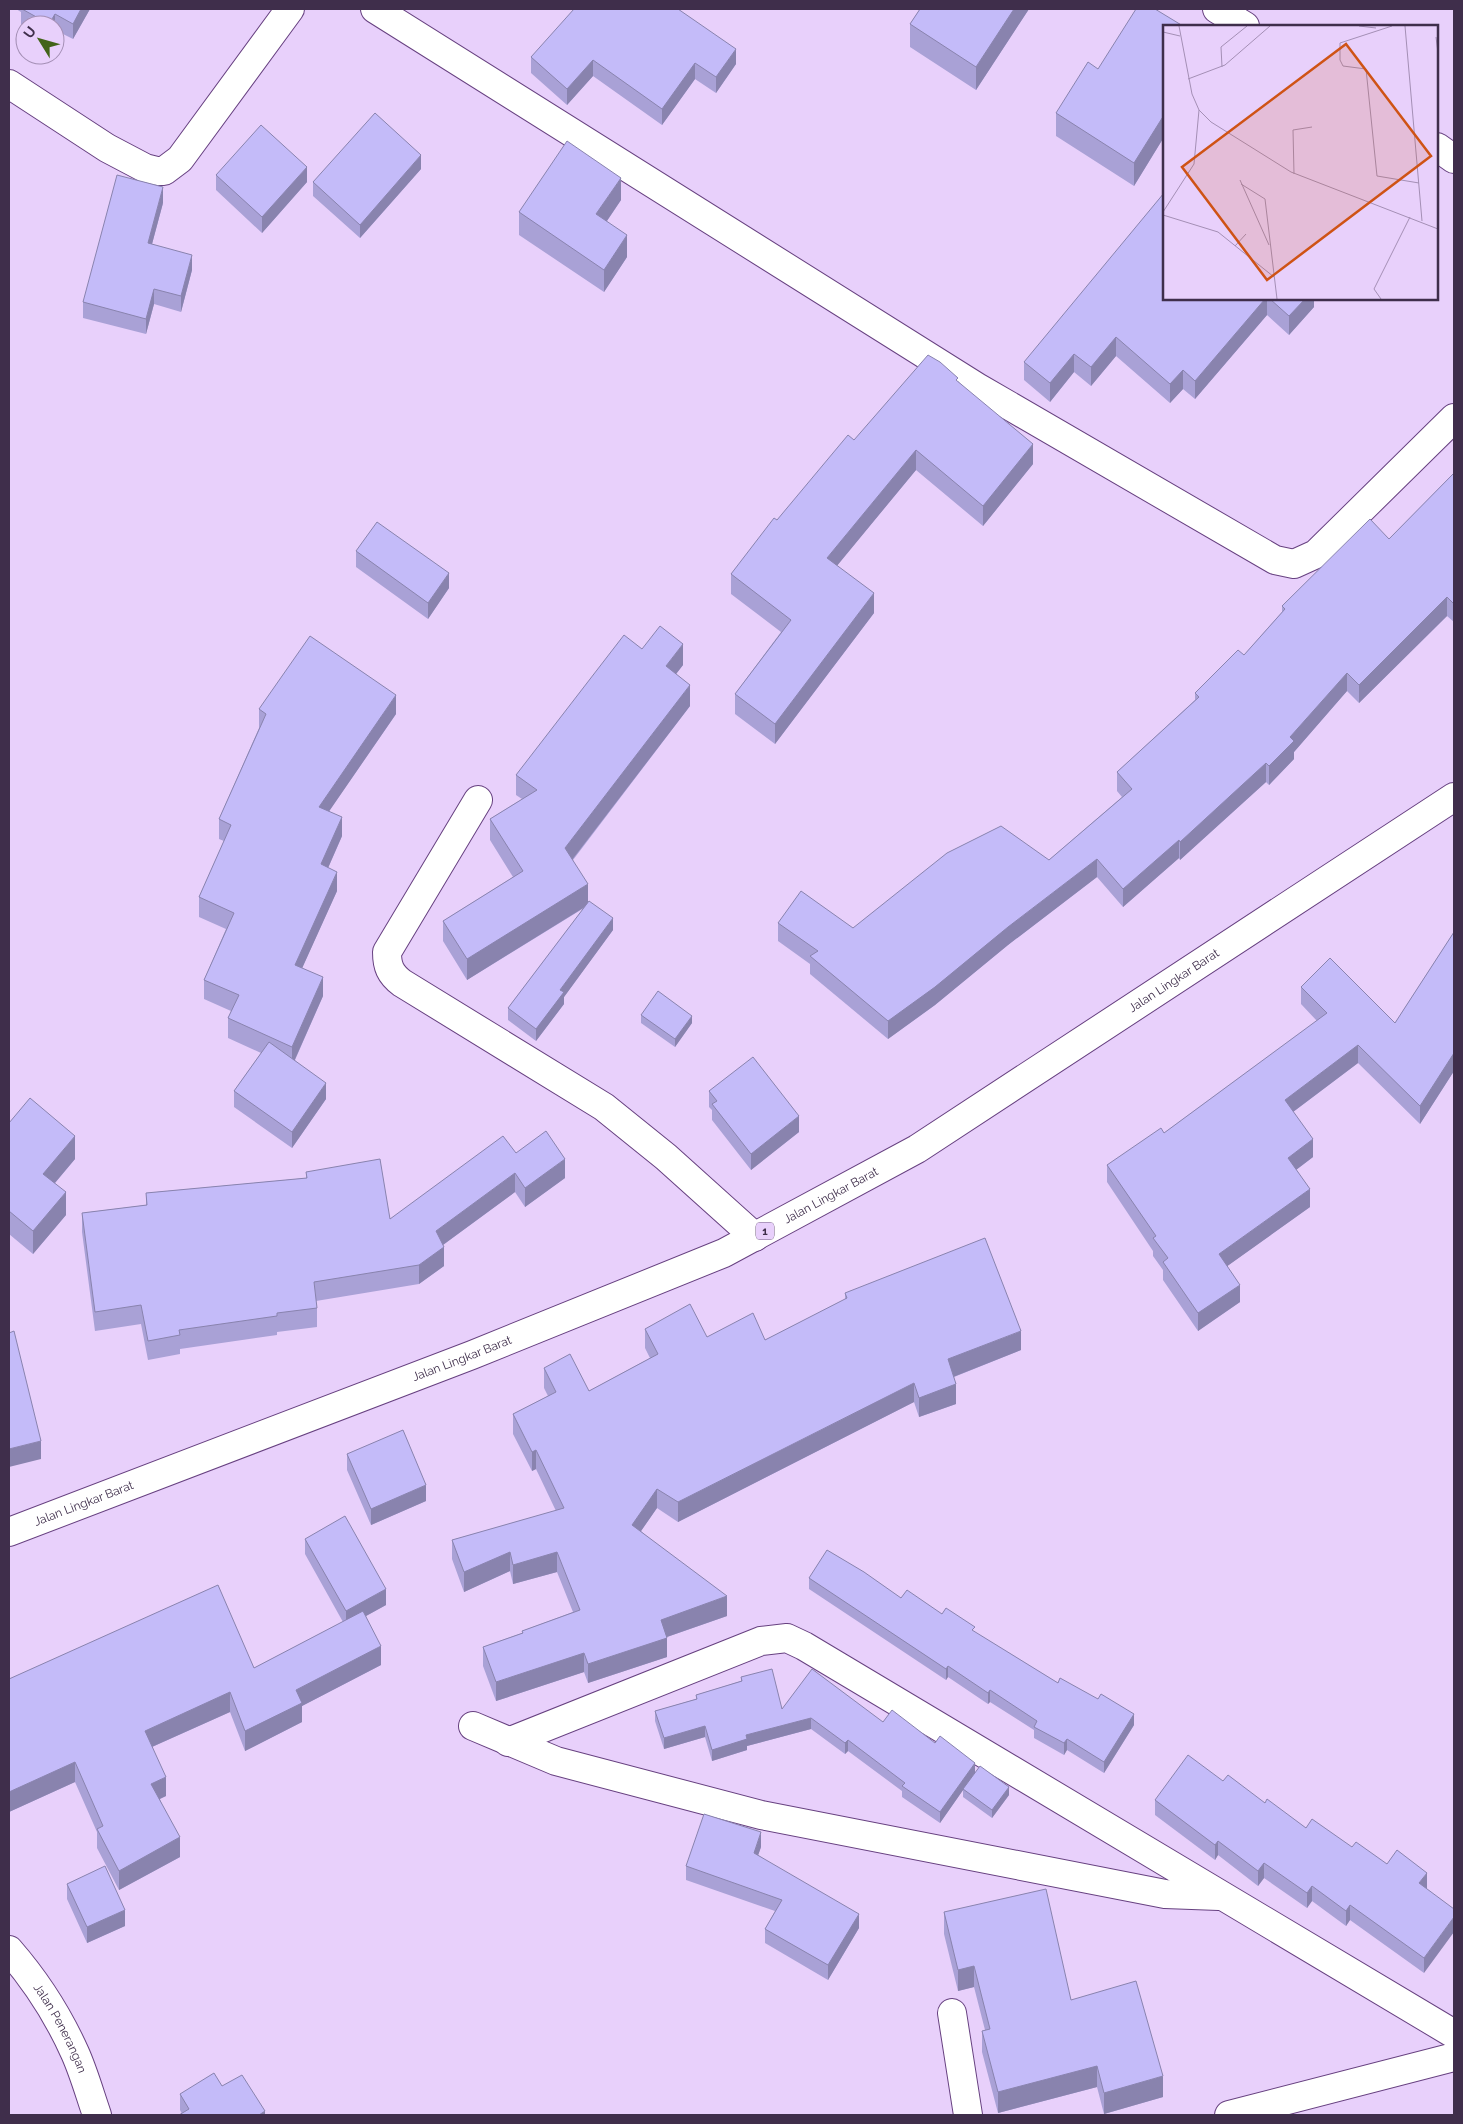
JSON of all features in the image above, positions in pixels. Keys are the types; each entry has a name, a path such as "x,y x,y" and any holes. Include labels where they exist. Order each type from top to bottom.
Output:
{"main road":[{"path":"9,84 107,148 145,168 164,171 180,159 290,9"},
{"path":"375,9 977,387 1275,560 1294,564 1316,554 1454,418"},
{"path":"1217,9 1243,25"},
{"path":"1438,148 1454,159"},
{"name":"Jalan Lingkar Barat","path":"9,1532 481,1352 724,1253 917,1149 1454,797"},
{"path":"478,800 387,952 388,969 393,976 423,997 604,1107 666,1157 755,1237"},
{"path":"508,1742 761,1642 787,1638 804,1646 1454,2034"},
{"path":"473,1726 556,1761 761,1814 1165,1894 1221,1896"},
{"name":"Jalan Penerangan","path":"9,1950 51,2006 75,2054 97,2115"},
{"path":"952,2012 968,2115"},
{"path":"1229,2115 1454,2057"}],"building":[{"path":"22,9 81,9 73,24 65,20 65,15 33,15"},
{"path":"574,9 678,9 736,49 716,77 695,63 662,109 593,60 567,89 531,57"},
{"path":"920,9 1014,9 976,67 910,24"},
{"path":"1136,9 1155,9 1181,25 1163,25 1163,117 1134,163 1056,113 1088,62 1098,69"},
{"path":"375,113 421,155 360,225 313,182"},
{"path":"261,125 307,167 262,217 216,175"},
{"path":"567,141 621,178 596,214 627,235 604,270 519,212"},
{"path":"117,175 163,187 148,243 192,255 181,296 154,289 146,319 83,302"},
{"path":"1163,194 1163,300 1264,300 1195,381 1183,370 1170,384 1116,337 1091,367 1074,354 1050,383 1024,362"},
{"path":"1271,300 1304,300 1289,316"},
{"path":"928,355 940,362 958,378 956,380 1033,444 983,506 916,450 827,558 874,593 775,724 735,694 791,620 731,574 774,518 777,520 848,435 854,440"},
{"path":"1454,473 1454,604 1447,597 1359,685 1347,673 1290,737 1294,741 1269,766 1266,763 1180,842 1179,840 1123,889 1097,859 1008,927 935,987 888,1021 810,956 818,951 778,923 801,891 853,928 947,853 1001,826 1049,860 1132,789 1117,772 1199,697 1195,693 1238,650 1244,655 1285,609 1282,606 1370,519 1389,539"},
{"path":"377,522 449,573 428,603 356,551"},
{"path":"660,626 683,644 666,666 690,685 565,848 588,884 467,959 443,921 523,871 490,819 537,790 516,775 624,635 642,649"},
{"path":"310,636 396,695 319,807 342,817 321,864 337,872 295,965 323,977 292,1047 228,1018 239,995 204,980 234,913 199,897 231,825 219,819 266,714 259,709"},
{"path":"589,901 613,918 560,990 564,992 536,1029 508,1008"},
{"path":"1454,932 1454,1053 1420,1106 1358,1045 1285,1100 1313,1139 1288,1158 1310,1189 1219,1254 1240,1285 1198,1313 1163,1262 1168,1258 1153,1238 1156,1236 1107,1165 1161,1128 1164,1133 1327,1013 1301,987 1330,958 1395,1023"},
{"path":"658,991 692,1016 675,1039 641,1015"},
{"path":"269,1042 326,1083 292,1132 234,1091"},
{"path":"753,1057 799,1116 751,1154 712,1104 717,1101 709,1091"},
{"path":"30,1098 75,1136 43,1174 66,1192 33,1231 9,1211 9,1123"},
{"path":"546,1131 565,1159 525,1188 515,1173 436,1231 444,1247 419,1265 314,1282 317,1308 277,1313 277,1316 179,1330 180,1335 148,1341 141,1305 95,1312 82,1213 147,1205 146,1193 307,1178 306,1172 380,1159 390,1219 503,1136 516,1153"},
{"path":"985,1238 1021,1331 948,1359 956,1384 919,1398 914,1383 678,1502 657,1489 632,1525 727,1596 661,1620 667,1638 588,1664 584,1653 496,1682 483,1647 580,1610 557,1552 513,1565 510,1552 464,1572 452,1540 564,1508 536,1450 532,1452 513,1414 556,1392 544,1368 570,1354 589,1391 658,1354 645,1329 690,1304 707,1337 753,1313 765,1340 847,1298 845,1293"},
{"path":"14,1331 41,1441 9,1449 9,1333"},
{"path":"403,1430 426,1485 371,1509 347,1454"},
{"path":"345,1516 386,1589 346,1611 305,1539"},
{"path":"827,1550 864,1572 901,1598 907,1590 942,1614 946,1608 975,1627 972,1630 1058,1683 1060,1678 1098,1699 1101,1694 1134,1714 1104,1762 1067,1739 1064,1743 1034,1727 1037,1721 990,1690 988,1693 948,1666 946,1669 809,1578"},
{"path":"218,1585 254,1668 363,1611 381,1646 296,1690 302,1703 245,1731 230,1692 145,1731 166,1777 151,1784 180,1837 119,1871 97,1829 103,1826 75,1762 9,1792 9,1679"},
{"path":"772,1669 782,1709 812,1669 883,1722 892,1710 935,1743 940,1736 975,1763 940,1812 902,1786 905,1783 848,1740 845,1743 811,1718 746,1735 747,1739 712,1750 705,1726 664,1738 655,1711 697,1699 696,1695 742,1681 741,1677"},
{"path":"1188,1755 1223,1781 1228,1775 1265,1803 1267,1799 1306,1828 1312,1819 1352,1847 1356,1842 1387,1864 1397,1850 1427,1873 1419,1883 1454,1909 1454,1917 1424,1958 1350,1905 1346,1911 1312,1886 1307,1893 1264,1863 1258,1871 1218,1841 1215,1845 1155,1800"},
{"path":"980,1766 1009,1787 992,1810 963,1789"},
{"path":"704,1814 761,1832 754,1853 859,1914 828,1965 765,1929 782,1900 686,1866"},
{"path":"105,1866 125,1910 87,1927 67,1884"},
{"path":"1046,1889 1071,2000 1136,1981 1163,2076 1104,2093 1097,2066 998,2092 982,2031 990,2029 974,1966 958,1970 944,1912"},
{"path":"214,2073 222,2086 242,2075 265,2111 259,2115 179,2115 189,2109 180,2094"}]}
